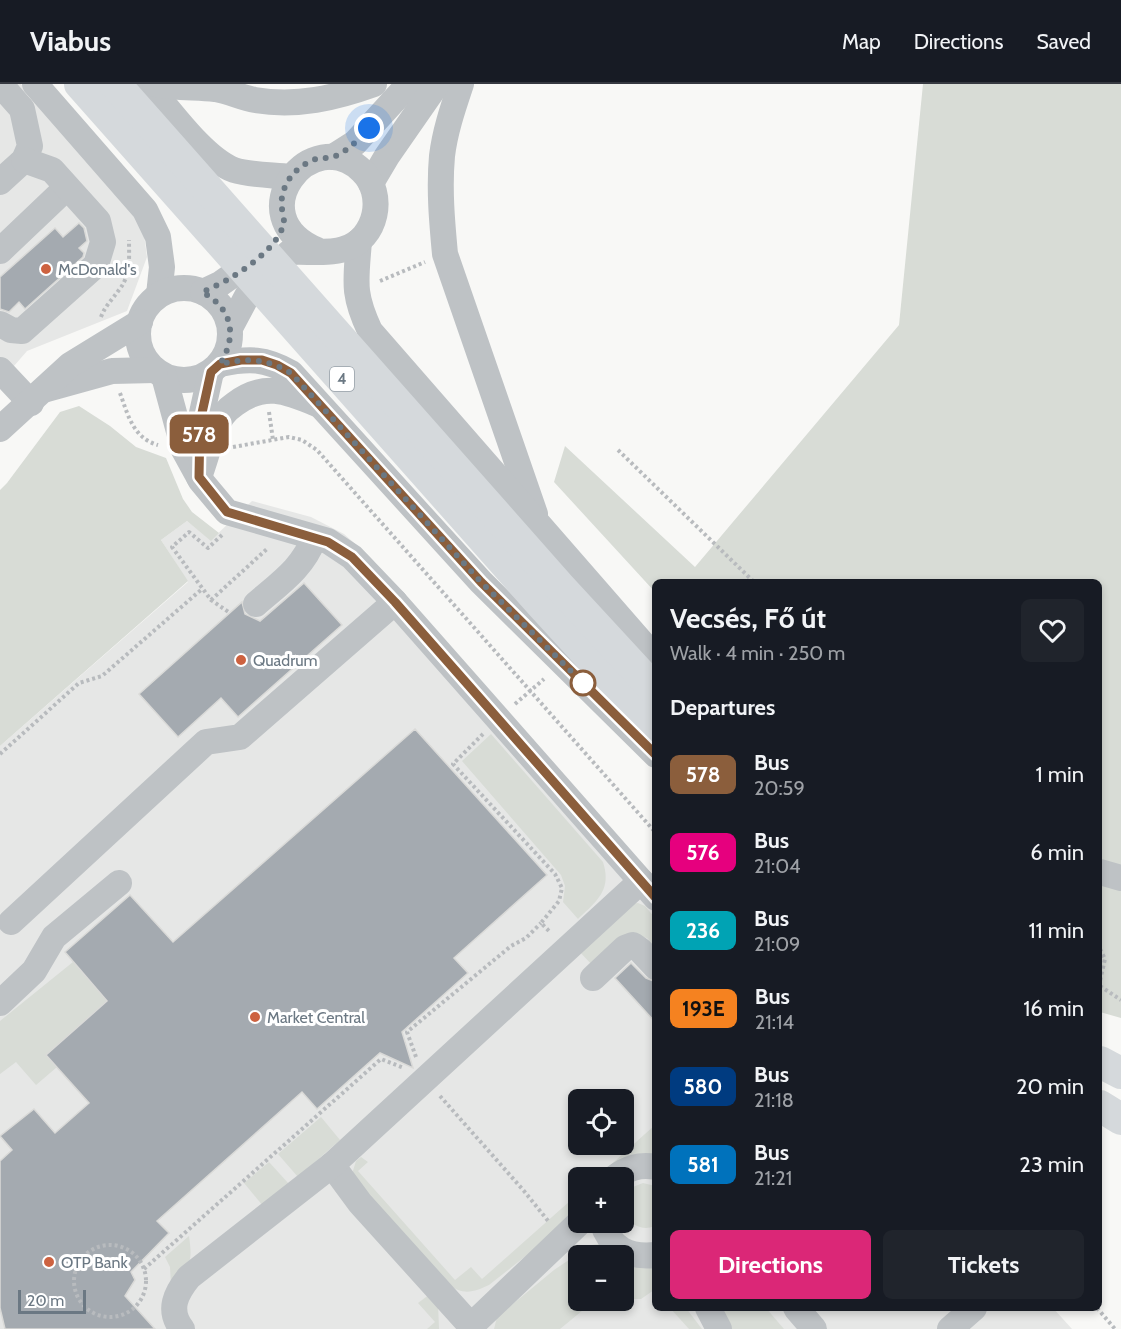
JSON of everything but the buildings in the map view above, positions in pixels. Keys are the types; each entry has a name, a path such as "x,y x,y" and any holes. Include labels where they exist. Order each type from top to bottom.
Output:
{"main road":[{"name":"4","path":"80,84 152,146 551,596 652,724"},
{"name":"4","path":"115,84 152,146"},
{"name":"4","path":"551,596 652,687"},
{"path":"1102,1063 1121,1073"},
{"path":"1102,1107 1121,1119"}],"street":[{"path":"0,84 22,109 30,146 24,160 0,182"},
{"path":"35,84 145,210 158,237 162,267 159,295"},
{"path":"147,84 205,150 220,162 236,171 290,177"},
{"path":"155,84 177,88 217,89 255,100 291,103 328,99 374,84"},
{"path":"333,157 355,143 409,84"},
{"path":"371,183 437,84"},
{"path":"461,84 450,116 442,156 441,213 445,255 539,525"},
{"path":"230,328 247,296 261,277 290,252 317,250 332,252 346,248 359,241 369,229 375,214 376,198 371,183 362,170 348,161 333,157 316,159 302,165 290,177 283,190 281,206 284,221 292,234 303,244 317,250"},
{"path":"0,324 11,330 22,331 96,265 103,242 98,221 52,170 24,160"},
{"path":"0,251 62,192 64,184"},
{"path":"202,292 220,285 251,264 275,240 284,221"},
{"path":"359,241 355,288 359,308 370,331 652,655"},
{"path":"182,1329 176,1321 177,1291 189,1277 332,1165 423,1078 567,949 648,889 395,602 352,557 328,542 227,512 199,477 184,450 159,373 144,356 138,340 140,322 144,312 159,295 172,289 188,288 213,298 221,306 230,328 227,353 216,368 200,422 199,477"},
{"path":"0,429 70,365 140,322"},
{"path":"37,397 112,371 159,373 180,380 196,379 216,368 241,360 262,360 291,373 481,582 652,751"},
{"path":"0,370 37,397"},
{"path":"199,477 215,428 226,410 247,394 266,389 291,393 317,404"},
{"path":"256,604 308,555 314,538"},
{"path":"11,922 206,742 240,737 395,602"},
{"path":"1102,873 1121,878"},
{"path":"0,1003 34,972 54,937 118,883"},
{"path":"593,978 625,948 633,945 652,963"},
{"path":"332,1165 360,1203 471,1328 564,1239 584,1233"},
{"path":"634,1167 652,1166"},
{"path":"607,1233 614,1245 626,1252 641,1257 652,1256"},
{"path":"799,1311 814,1329"},
{"path":"950,1329 971,1311"}],"path":[{"path":"273,440 289,437 302,440 317,450 652,828"},
{"path":"618,450 751,579"},
{"path":"229,528 208,548 189,532 172,547 211,600 230,613"},
{"path":"211,600 273,543"},
{"path":"0,754 79,683 102,676 202,589"},
{"path":"544,679 497,719 453,764 555,874 562,888 559,901 526,938 511,946 407,1032 423,1078 564,1239"},
{"path":"541,923 567,949"},
{"path":"1102,953 1105,959 1102,972"},
{"path":"1102,987 1121,1000"},
{"path":"144,1269 381,1059 423,1078"},
{"path":"108,1245 123,1248 136,1256 144,1269 146,1284 142,1298 132,1310 119,1317 104,1317 89,1312 79,1301 74,1287 75,1271 82,1258 93,1249 108,1245"},
{"path":"1100,1311 1115,1329"}],"shaded area":[{"path":"0,84 21,84 143,227 147,257 127,311 27,351 0,382"},
{"path":"923,84 1121,84 1121,1018 1102,1013 1102,579 652,579 652,589 554,482 565,446 695,567 899,325"},
{"path":"79,406 110,426 136,447 166,458 183,499 192,512 219,533 211,541 187,521 161,540 188,581 0,746 0,490 60,412"},
{"path":"252,501 311,517 344,534 370,557 652,880 652,1311 1056,1311 1072,1329 0,1329 0,746 188,582 161,540 187,521 211,540"},
{"path":"491,734 603,862 606,880 604,888 597,900 578,919 563,902 565,886 561,875 462,761"},
{"path":"638,903 645,906 652,914 652,944 647,938 638,936 594,967 578,950 630,904"},
{"path":"73,962 107,1001 47,1055 57,1067 36,1085 16,1062 0,1074 0,1021"},
{"path":"321,1117 340,1140 298,1177 278,1154"},
{"path":"652,1128 652,1154 620,1163 615,1167 608,1167 622,1155 634,1155 634,1144"},
{"path":"361,1157 368,1162 358,1171 455,1280 471,1267 482,1279 568,1203 568,1223 489,1285 474,1291 458,1290 436,1272 404,1237 352,1174 356,1161"},
{"path":"269,1162 289,1184 263,1206 244,1183"},
{"path":"643,1183 652,1185 652,1227 642,1228 635,1225 634,1187"},
{"path":"189,1236 191,1253 189,1264 171,1285 170,1267 165,1257"},
{"path":"568,1261 568,1311 582,1311 560,1329 494,1329 497,1317"},
{"path":"634,1261 649,1263 652,1266 652,1291 641,1299 634,1299"},
{"path":"430,1294 438,1303 439,1329 427,1329 435,1322 418,1303"},
{"path":"673,1311 688,1311 702,1329 689,1329"},
{"path":"715,1311 769,1311 784,1329 730,1329"}],"bus line":[{"name":"578","path":"652,751 481,582 291,373 262,360 241,360 220,364 211,372 200,422 198,450 201,482 227,512 328,542 352,557 395,602 652,893"}],"place":[{"name":"McDonald's","path":"46,269"},
{"name":"Quadrum","path":"241,660"},
{"name":"Market Central","path":"255,1017"},
{"name":"OTP Bank","path":"49,1262"}],"route":[{"path":"369,128 355,143 333,157 316,159 302,165 290,177 283,190 281,206 284,221 275,240 251,264 220,285 202,292 221,306 230,328 227,353 220,364 241,360 262,360 291,373 481,582 583,683"}]}
